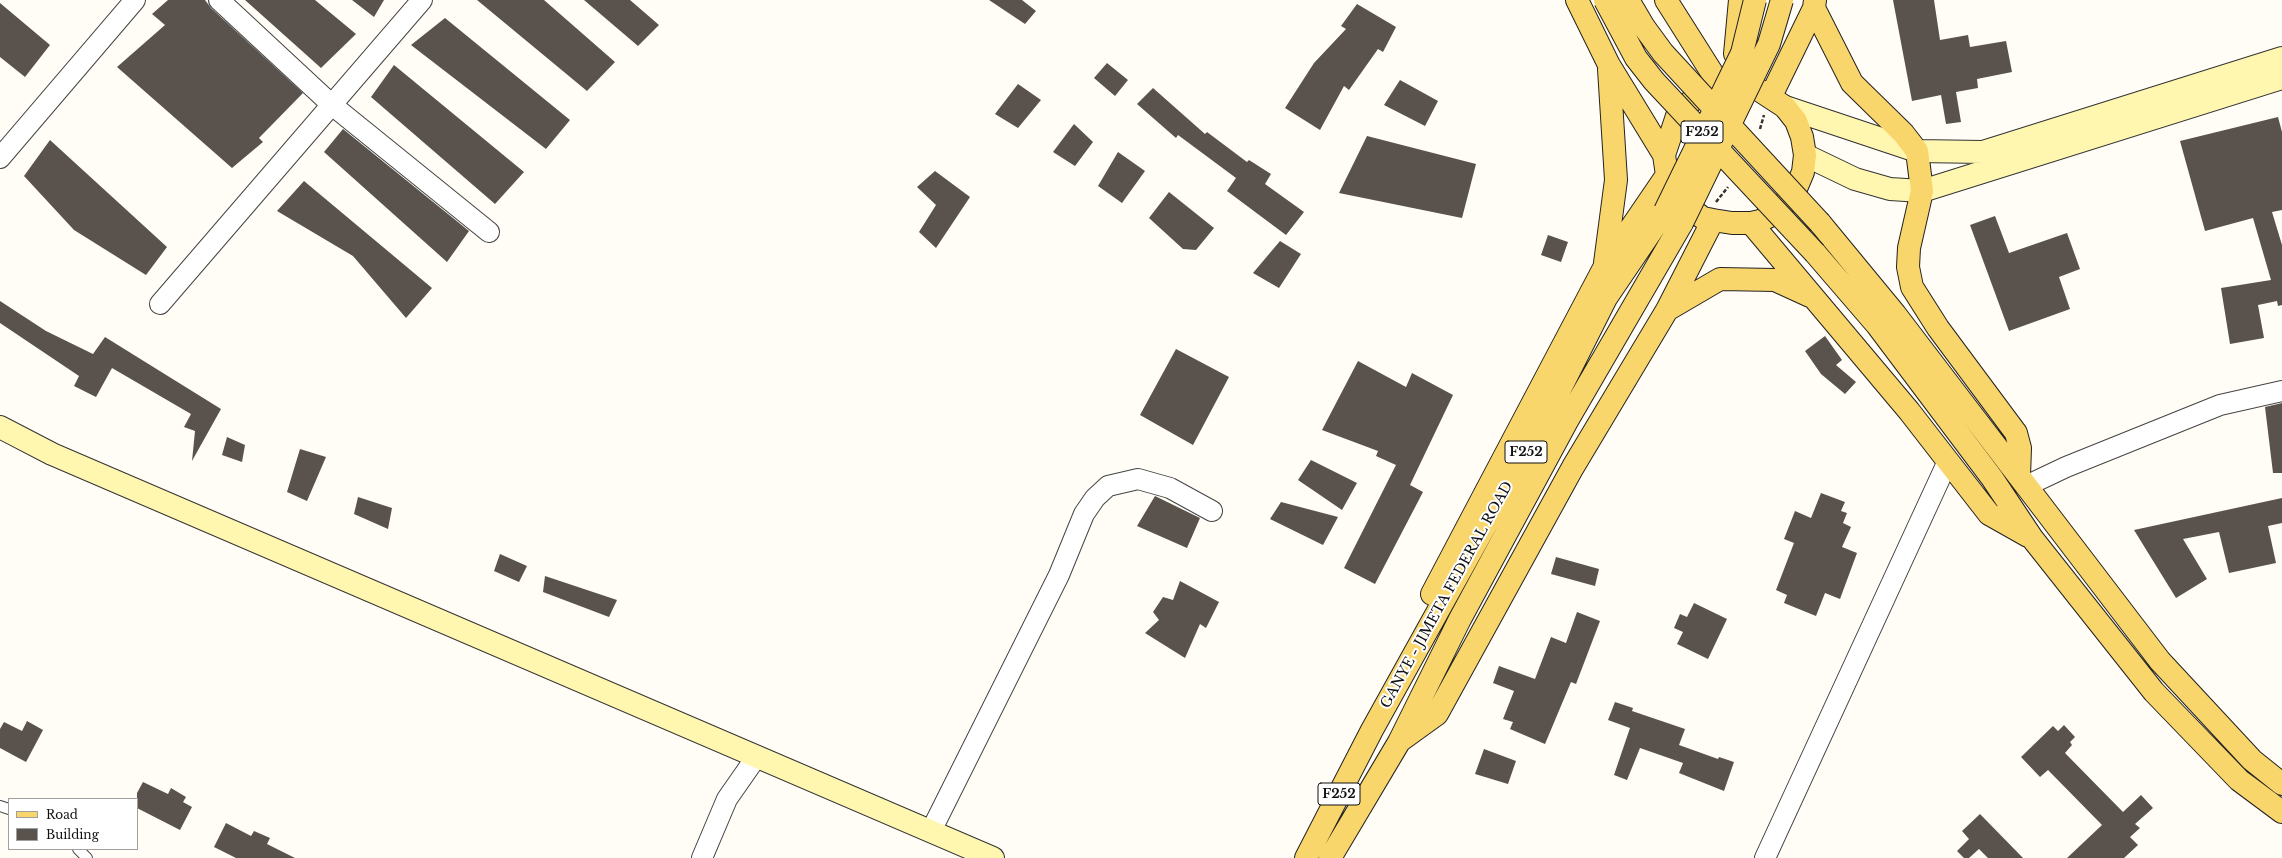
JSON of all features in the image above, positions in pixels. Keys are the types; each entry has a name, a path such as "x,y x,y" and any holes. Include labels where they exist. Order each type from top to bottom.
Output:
{"main road":[{"path":"1577,0 1609,65 1666,165 1675,193 1688,207 1703,218 1751,223 1776,212 1789,200 1801,179 1805,155 1802,137 1796,121 1778,101"},
{"name":"F252","path":"1605,0 1636,58 1654,81 1815,253 1881,331 1992,478 2032,538"},
{"name":"F252","path":"1628,0 1644,27 1663,53 1820,223 1895,314 2022,481"},
{"path":"1666,0 1727,86 1759,90 1778,101 1917,151 1984,152 2282,58"},
{"path":"1727,86 1740,0"},
{"path":"1673,217 1742,53 1755,0"},
{"path":"1673,217 1769,44 1782,0"},
{"path":"1778,101 1815,4"},
{"path":"1815,4 1852,83 1903,133 1917,151 1922,192 1909,248 1908,268 1912,287 1938,328 2016,433 2020,448 2022,481 2160,661 2252,760 2282,784"},
{"path":"1605,266 1616,180 1609,65"},
{"path":"1805,155 1855,180 1890,189 1922,192 2282,78"},
{"name":"F252","path":"1666,165 1678,114 1697,96 1727,86"},
{"path":"1372,730 1389,676 1605,266 1666,165"},
{"name":"GANYE - JIMETA FEDERAL ROAD","path":"1306,858 1372,730 1393,696 1549,411 1606,298 1673,217"},
{"name":"GANYE - JIMETA FEDERAL ROAD","path":"1330,858 1399,742 1460,618 1567,421 1673,217"},
{"path":"1399,742 1437,714 1573,467 1667,310 1713,220"},
{"path":"1751,223 1816,299 1948,461 1989,514 2032,538 2154,692 2239,780 2282,812"},
{"path":"1667,310 1720,279 1775,280 1816,299"},
{"path":"0,427 52,454 994,858"}],"street":[{"path":"0,158 135,0"},
{"path":"219,0 332,104 489,232"},
{"path":"160,304 422,0"},
{"path":"2022,481 2066,467 2220,405 2282,391"},
{"path":"1765,858 1948,461"},
{"path":"931,831 1056,582 1084,514 1095,498 1108,486 1138,479 1170,488 1212,511"},
{"path":"702,858 727,799 757,756"}],"lane":[{"path":"79,850 87,858"}],"path":[{"path":"1759,130 1778,101"}],"building":[{"path":"168,0 205,0 211,8 303,93 259,138 263,142 232,168 117,67 165,25 152,14"},
{"path":"245,0 315,0 356,34 321,68"},
{"path":"352,0 384,0 374,17"},
{"path":"477,0 544,0 615,62 587,91"},
{"path":"584,0 630,0 659,25 638,46"},
{"path":"989,0 1022,0 1036,11 1025,24"},
{"path":"1893,0 1934,0 1940,40 1968,35 1970,47 2006,41 2012,72 1977,79 1978,88 1956,92 1961,122 1946,124 1941,95 1912,101"},
{"path":"0,3 50,45 25,77 0,57"},
{"path":"1357,4 1396,27 1383,52 1378,49 1349,90 1344,86 1320,130 1285,108 1314,63 1346,29 1341,26"},
{"path":"445,18 570,120 546,149 411,45"},
{"path":"1107,63 1128,80 1115,96 1094,78"},
{"path":"394,65 524,172 495,204 371,97"},
{"path":"1400,80 1438,101 1425,126 1384,105"},
{"path":"1018,84 1041,100 1018,128 995,114"},
{"path":"1153,88 1205,134 1207,132 1247,162 1249,160 1271,174 1265,184 1304,212 1286,235 1227,191 1236,178 1178,135 1176,138 1137,104"},
{"path":"2278,117 2282,132 2282,210 2272,212 2282,245 2282,305 2278,306 2277,301 2258,305 2264,338 2230,344 2221,288 2271,280 2253,218 2205,231 2180,141"},
{"path":"1074,124 1093,142 1075,166 1053,152"},
{"path":"343,129 469,231 447,262 324,152"},
{"path":"1367,136 1476,164 1462,218 1339,193"},
{"path":"50,140 167,247 146,275 74,230 24,176"},
{"path":"1118,152 1145,171 1122,203 1098,186"},
{"path":"935,171 970,197 936,248 919,232 936,205 917,187"},
{"path":"304,181 432,288 406,318 353,256 277,211"},
{"path":"1169,192 1214,228 1196,250 1183,249 1149,218"},
{"path":"1995,216 2009,253 2067,233 2080,269 2059,277 2070,309 2009,331 1970,225"},
{"path":"1548,235 1568,242 1561,262 1541,255"},
{"path":"1280,241 1301,254 1279,288 1253,273"},
{"path":"0,301 46,331 93,354 105,337 221,409 192,461 195,431 184,427 191,414 112,368 96,397 74,386 79,376 0,323"},
{"path":"1825,336 1842,360 1836,365 1856,382 1845,394 1821,374 1805,351"},
{"path":"1176,349 1229,377 1193,445 1140,415"},
{"path":"1358,361 1406,387 1412,373 1453,395 1410,485 1423,492 1375,584 1344,568 1396,465 1376,456 1378,451 1322,430"},
{"path":"2282,403 2282,473 2273,473 2265,407"},
{"path":"227,437 245,445 242,462 222,455"},
{"path":"300,449 326,457 307,501 287,492"},
{"path":"1311,460 1357,483 1342,510 1298,480"},
{"path":"1821,493 1845,502 1841,511 1847,513 1843,523 1851,527 1842,547 1857,553 1840,599 1825,593 1816,616 1784,603 1787,595 1776,590 1794,543 1784,539 1795,511 1811,518"},
{"path":"1155,496 1200,518 1187,548 1137,526"},
{"path":"358,497 392,508 388,529 354,514"},
{"path":"2282,498 2282,523 2268,526 2276,563 2229,573 2219,532 2183,539 2207,579 2176,598 2134,530"},
{"path":"1281,502 1338,517 1323,545 1270,519"},
{"path":"500,554 527,566 519,582 494,571"},
{"path":"1556,557 1599,569 1595,586 1551,574"},
{"path":"545,576 617,600 609,617 543,592"},
{"path":"1180,581 1219,602 1206,628 1200,624 1185,658 1145,633 1159,620 1153,612 1163,597 1173,600"},
{"path":"1694,603 1727,619 1708,659 1677,644 1683,632 1674,628 1680,614 1687,617"},
{"path":"1577,612 1600,621 1576,684 1571,682 1545,744 1510,729 1513,722 1503,719 1514,691 1493,683 1499,666 1535,679 1551,637 1566,643"},
{"path":"1615,702 1633,708 1632,711 1685,729 1679,745 1718,759 1719,757 1734,762 1724,791 1679,773 1683,763 1640,748 1627,780 1614,775 1630,728 1608,720"},
{"path":"27,721 43,730 26,762 0,748 0,729 4,722 22,731"},
{"path":"2064,725 2075,737 2070,742 2072,745 2065,753 2123,812 2141,795 2153,808 2135,824 2140,828 2130,837 2138,845 2124,858 2067,858 2102,825 2048,770 2040,777 2021,757 2053,726 2058,731"},
{"path":"1484,749 1516,761 1508,784 1475,774"},
{"path":"143,782 168,794 171,788 186,797 183,802 192,807 180,830 138,809 137,793"},
{"path":"1980,814 2023,858 1988,858 1979,849 1969,858 1964,858 1957,851 1969,839 1962,831"},
{"path":"226,823 251,836 254,831 270,838 267,844 295,858 236,858 214,847"}]}
